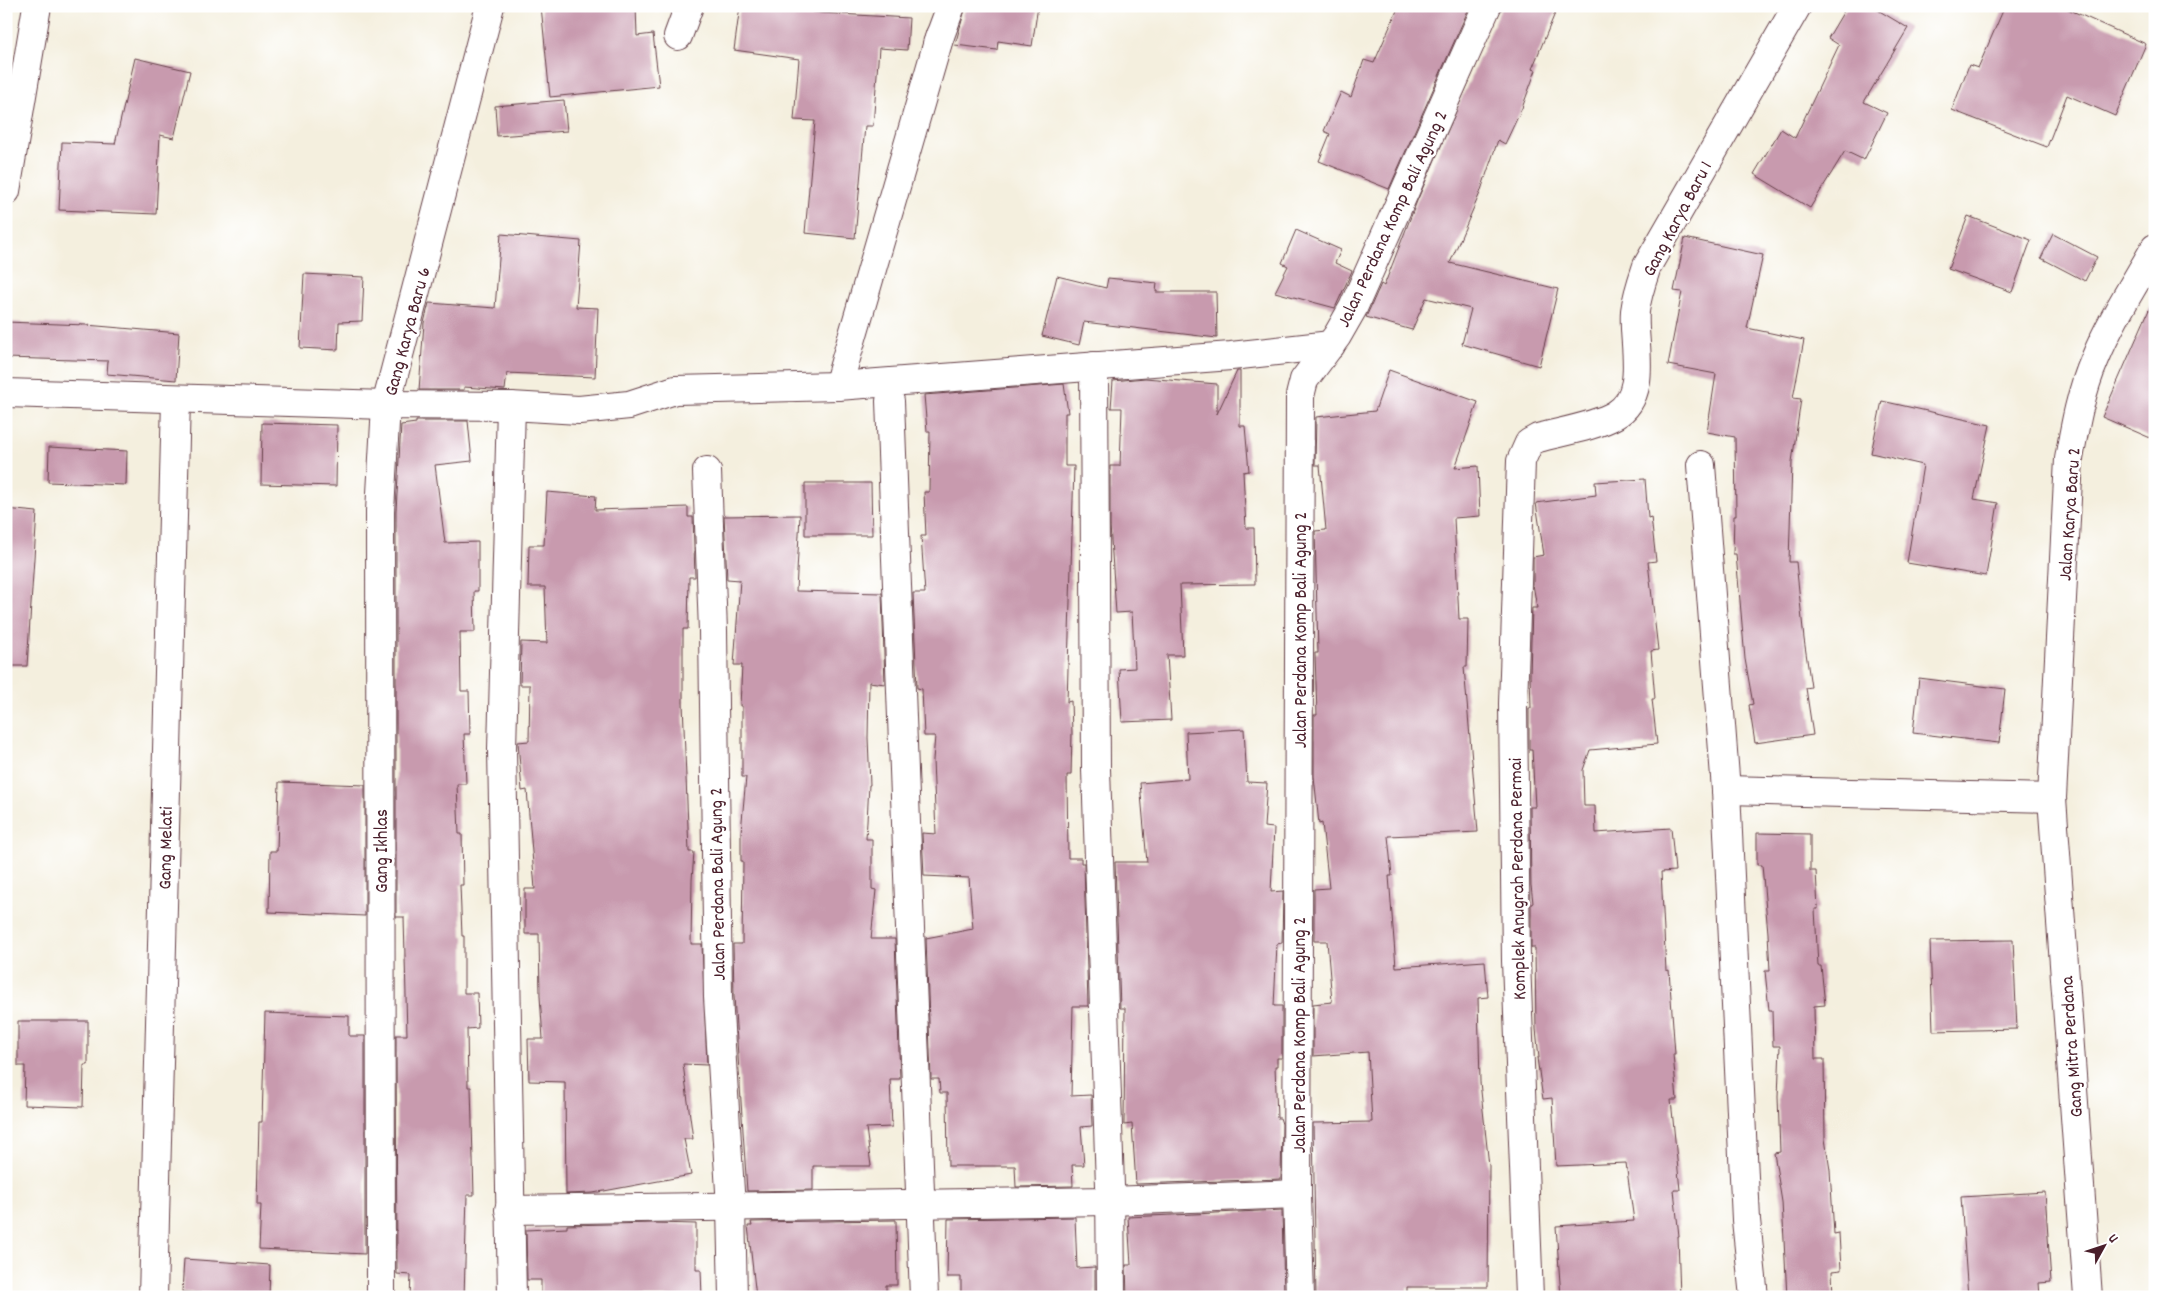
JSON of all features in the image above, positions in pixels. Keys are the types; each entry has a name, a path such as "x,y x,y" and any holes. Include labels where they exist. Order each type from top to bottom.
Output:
{"street":[{"path":"6,191 37,6"},
{"name":"Gang Karya Baru 6","path":"6,393 386,405 490,6"},
{"path":"678,36 689,6"},
{"path":"838,386 939,40 951,6"},
{"name":"Jalan Perdana Komp Bali Agung 2","path":"1300,1297 1297,1194 1300,396 1304,380 1346,323 1486,6"},
{"name":"Gang Karya Baru 1","path":"1521,462 1530,443 1538,438 1604,420 1616,414 1628,403 1635,387 1635,312 1638,292 1647,266 1797,6"},
{"name":"Jalan Karya Baru 2","path":"2052,798 2069,459 2078,408 2094,360 2116,316 2155,248"},
{"path":"386,405 511,413 579,410 628,405 675,390 838,386 1239,355 1331,344"},
{"path":"1094,366 1096,769 1110,1201 1111,1297"},
{"name":"Gang Melati","path":"153,1297 176,399"},
{"path":"890,401 924,1297"},
{"name":"Gang Ikhlas","path":"381,1297 380,511 386,405"},
{"path":"511,413 502,749 512,1297"},
{"name":"Komplek Anugrah Perdana Permai","path":"1521,462 1514,734 1516,960 1529,1297"},
{"path":"1701,465 1726,790 1746,1220 1754,1297"},
{"name":"Jalan Perdana Bali Agung 2","path":"707,470 713,631 718,997 731,1207 733,1297"},
{"path":"1726,790 2052,798"},
{"name":"Gang Mitra Perdana","path":"2052,798 2088,1297"},
{"path":"509,1210 1110,1201 1297,1194"}],"building":[{"path":"541,6 636,6 637,36 653,34 659,86 550,97"},
{"path":"740,6 773,6 821,13 909,18 907,50 879,48 873,126 865,126 855,238 805,233 815,121 794,120 799,59 734,50"},
{"path":"966,6 1038,6 1032,46 998,41 997,50 955,45"},
{"path":"1399,6 1470,6 1389,189 1319,161 1330,134 1324,131 1341,92 1351,97 1364,60 1374,63"},
{"path":"1502,6 1558,6 1532,69 1536,70 1522,108 1505,144 1498,140 1480,193 1450,263 1558,289 1539,366 1462,344 1471,309 1426,298 1412,330 1366,317 1381,284 1384,286 1417,201"},
{"path":"1847,6 1871,6 1908,28 1864,102 1887,113 1864,160 1845,151 1810,208 1754,174 1781,129 1795,138 1839,45 1828,38"},
{"path":"2005,6 2061,6 2146,44 2115,116 2067,95 2047,147 1952,110 1969,65 1978,68"},
{"path":"135,58 190,71 174,138 160,135 156,214 59,210 62,142 115,144"},
{"path":"564,100 567,131 497,136 495,106"},
{"path":"1968,216 2031,240 2012,292 1948,269"},
{"path":"1296,230 1341,250 1335,263 1352,271 1335,308 1275,292 1288,266 1282,263"},
{"path":"501,234 581,241 576,307 598,308 595,377 507,373 505,390 464,387 464,390 419,390 424,323 429,303 495,308"},
{"path":"2053,234 2097,257 2085,281 2041,258"},
{"path":"1685,238 1763,255 1747,328 1804,340 1793,398 1801,399 1792,462 1789,562 1796,562 1811,687 1806,688 1813,735 1755,743 1749,705 1753,704 1745,659 1736,554 1733,554 1734,516 1736,516 1735,437 1707,432 1716,374 1668,365 1682,292 1674,291"},
{"path":"304,274 364,277 362,321 339,322 338,350 300,348"},
{"path":"1057,276 1106,288 1108,278 1157,283 1156,292 1216,292 1217,338 1084,322 1079,345 1042,336"},
{"path":"2155,296 2155,440 2102,417"},
{"path":"6,322 86,325 179,333 176,380 107,374 108,361 6,358"},
{"path":"1389,370 1478,402 1455,468 1478,466 1480,516 1454,518 1459,619 1468,619 1467,667 1464,667 1478,832 1388,836 1392,876 1389,876 1396,967 1485,961 1488,997 1478,998 1480,1082 1489,1166 1488,1287 1407,1287 1407,1297 1316,1297 1313,1123 1372,1122 1368,1052 1313,1056 1313,1004 1332,1002 1327,941 1314,941 1314,889 1329,888 1322,823 1319,824 1314,776 1314,715 1317,715 1315,653 1318,653 1315,531 1326,530 1320,465 1315,465 1316,417 1375,411"},
{"path":"1237,371 1240,371 1240,426 1245,426 1249,471 1243,472 1246,528 1254,528 1255,584 1180,585 1183,655 1167,655 1171,720 1122,722 1119,669 1135,668 1132,612 1116,613 1110,525 1110,466 1120,466 1122,408 1111,408 1113,381 1145,378 1217,384 1217,414"},
{"path":"1064,384 1068,413 1065,413 1065,466 1074,466 1067,702 1071,701 1072,733 1071,775 1067,775 1068,858 1081,858 1081,863 1084,863 1088,1006 1073,1006 1071,1096 1091,1095 1092,1126 1081,1127 1084,1165 1072,1165 1073,1186 1016,1187 1015,1166 948,1166 947,1093 940,1093 939,1079 931,1079 926,938 973,929 969,878 924,876 922,833 936,834 933,760 935,736 924,736 922,689 917,688 913,593 925,593 921,536 926,536 924,492 929,492 930,431 927,431 924,395"},
{"path":"1882,401 1990,425 1974,499 1998,503 1986,576 1907,563 1923,465 1871,453"},
{"path":"416,421 468,421 472,461 435,465 445,543 478,542 478,591 474,591 475,632 460,632 461,691 469,691 470,734 464,734 466,784 457,784 459,834 462,834 463,885 460,885 462,936 464,936 464,993 477,993 478,1028 467,1029 468,1087 471,1087 474,1195 467,1195 464,1297 410,1297 411,1275 397,1274 396,1035 407,1035 404,917 396,917 396,511 401,425 416,423"},
{"path":"262,423 337,425 336,486 261,484"},
{"path":"49,447 127,451 126,485 48,482"},
{"path":"1645,479 1648,518 1651,517 1656,561 1648,562 1658,650 1651,651 1655,699 1652,699 1657,744 1590,750 1583,770 1584,806 1595,806 1596,833 1671,828 1675,871 1661,872 1666,971 1669,970 1675,1054 1673,1054 1677,1100 1671,1100 1680,1190 1674,1190 1679,1236 1680,1297 1561,1297 1556,1226 1634,1221 1626,1163 1556,1166 1552,1098 1543,1099 1537,1058 1539,1058 1536,1029 1535,948 1531,948 1531,904 1533,903 1530,807 1535,807 1532,749 1529,749 1529,708 1531,708 1532,608 1537,608 1533,584 1533,557 1544,555 1536,503 1596,495 1595,482"},
{"path":"805,483 871,483 872,535 805,535"},
{"path":"547,492 596,496 595,510 688,507 688,517 693,517 695,577 689,577 688,629 683,629 683,703 689,852 694,852 691,944 702,944 707,1065 683,1064 693,1139 684,1139 691,1175 593,1193 566,1194 565,1082 529,1081 528,1039 543,1039 539,934 525,934 525,889 535,889 527,790 522,791 518,742 529,741 530,685 520,685 521,642 547,643 545,587 528,587 529,545 544,545"},
{"path":"6,509 37,512 27,666 6,666"},
{"path":"800,515 796,591 882,593 885,684 869,682 868,738 870,785 866,839 872,839 872,889 876,890 871,939 895,939 900,1079 890,1079 892,1127 866,1128 871,1166 813,1166 813,1190 747,1191 734,996 733,944 742,944 743,861 741,861 741,832 746,777 742,777 742,706 740,706 742,665 734,665 740,580 727,579 724,516"},
{"path":"1919,678 2005,689 1999,743 1913,733"},
{"path":"1244,729 1247,782 1267,783 1264,827 1274,828 1271,892 1283,891 1282,943 1277,944 1274,1006 1282,1006 1282,1058 1277,1058 1277,1066 1275,1066 1277,1118 1280,1118 1282,1124 1281,1179 1136,1184 1132,1124 1124,1125 1125,1008 1120,1008 1115,862 1147,862 1140,783 1188,779 1186,732"},
{"path":"279,782 365,785 365,916 269,912 270,851 277,851"},
{"path":"1757,833 1810,834 1810,871 1816,871 1818,909 1815,909 1818,966 1821,966 1825,1005 1814,1006 1815,1059 1824,1059 1825,1139 1830,1170 1834,1234 1839,1233 1841,1270 1832,1271 1833,1297 1787,1297 1782,1202 1774,1153 1780,1152 1778,1097 1780,1046 1773,1046 1772,1010 1769,1010 1765,971 1770,971 1768,933 1762,865 1757,865"},
{"path":"2013,940 2017,1029 1933,1031 1930,941"},
{"path":"265,1013 349,1016 349,1036 365,1036 365,1254 259,1249 261,1205 257,1205 259,1122 262,1122"},
{"path":"18,1021 88,1021 88,1065 84,1065 83,1107 24,1105 25,1066 18,1066"},
{"path":"2045,1192 2051,1282 2039,1283 2040,1297 1968,1297 1961,1197"},
{"path":"1282,1210 1284,1297 1127,1297 1126,1265 1131,1265 1128,1217"},
{"path":"1075,1217 1077,1268 1095,1267 1095,1297 961,1297 961,1277 947,1277 948,1219"},
{"path":"896,1220 897,1285 886,1285 886,1297 756,1297 748,1226 752,1226 751,1222"},
{"path":"696,1224 696,1270 701,1270 702,1297 541,1297 541,1280 527,1280 526,1230 567,1228 567,1225"},
{"path":"184,1259 270,1265 269,1297 182,1292"}]}
